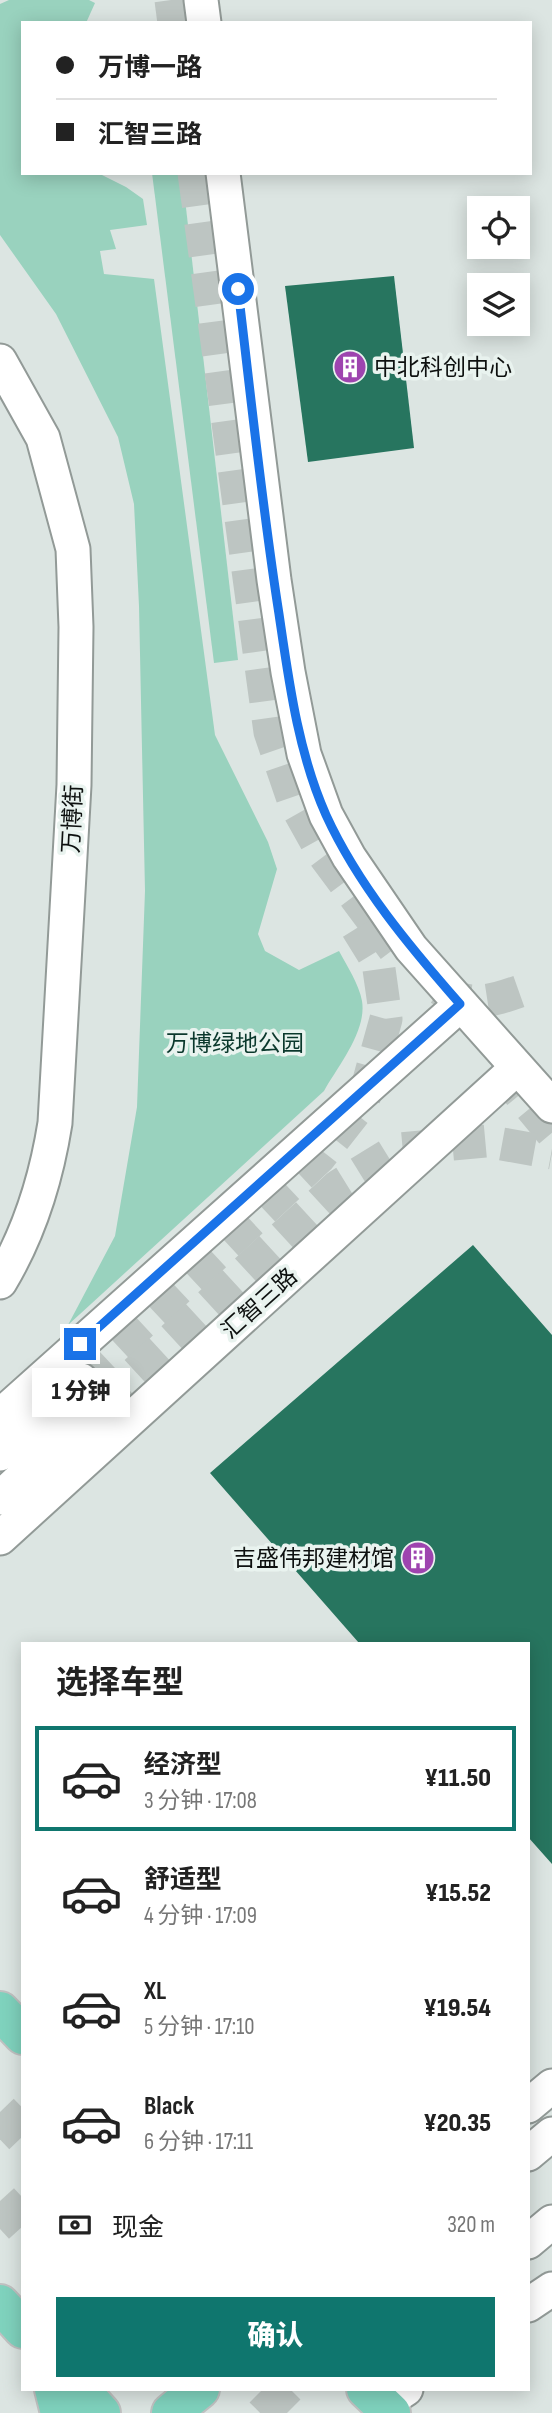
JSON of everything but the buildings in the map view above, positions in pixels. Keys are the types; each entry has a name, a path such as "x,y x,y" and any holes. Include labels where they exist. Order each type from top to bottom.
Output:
{"main road":[{"path":"0,2011 21,2033"},
{"path":"0,2304 21,2327"},
{"path":"54,2391 60,2413"},
{"path":"81,2391 101,2413"},
{"path":"171,2413 198,2391"}],"street":[{"path":"201,0 204,21"},
{"path":"223,175 274,580 304,754 326,815 349,857 411,948 517,1068 549,1095"},
{"name":"万博街","path":"0,361 43,438 73,550 76,627 74,785 55,1123 48,1165 34,1213 17,1253 0,1282"},
{"path":"0,1416 460,1004"},
{"name":"汇智三路","path":"0,1538 517,1068"},
{"path":"0,1454 90,1393 0,1498"},
{"path":"530,2104 552,2086"},
{"path":"530,2152 552,2134"},
{"path":"530,2240 552,2222"},
{"path":"530,2304 552,2289"}],"green space":[{"name":"万博绿地公园","path":"9,0 89,0 95,3 87,21 21,21 21,175 102,175 143,199 147,225 110,230 116,249 100,251 104,274 154,279 215,735 268,842 277,869 258,934 265,951 299,970 339,951 356,982 362,1001 356,1036 324,1091 68,1325 115,1236 137,1107 145,891 134,504 118,437 56,314 0,235 0,4"},
{"path":"152,175 182,175 238,660 214,663"}],"tunnel":[{"path":"171,0 174,21"},
{"path":"194,175 270,732 294,802 323,854 394,949"},
{"path":"81,1380 319,1158 363,1102 386,1019 378,962 357,928"},
{"path":"440,989 471,1001 491,1000 523,990"},
{"path":"499,1069 552,1133"},
{"path":"99,1406 338,1186 398,1149 486,1141 552,1153"},
{"path":"0,2112 21,2134"},
{"path":"0,2201 21,2224"},
{"path":"265,2391 287,2413"}],"place":[{"name":"中北科创中心","path":"350,367"},
{"name":"吉盛伟邦建材馆","path":"418,1558"}],"route":[{"path":"80,1344 460,1004 411,948 349,857 326,815 304,754 274,580 238,289"}]}
